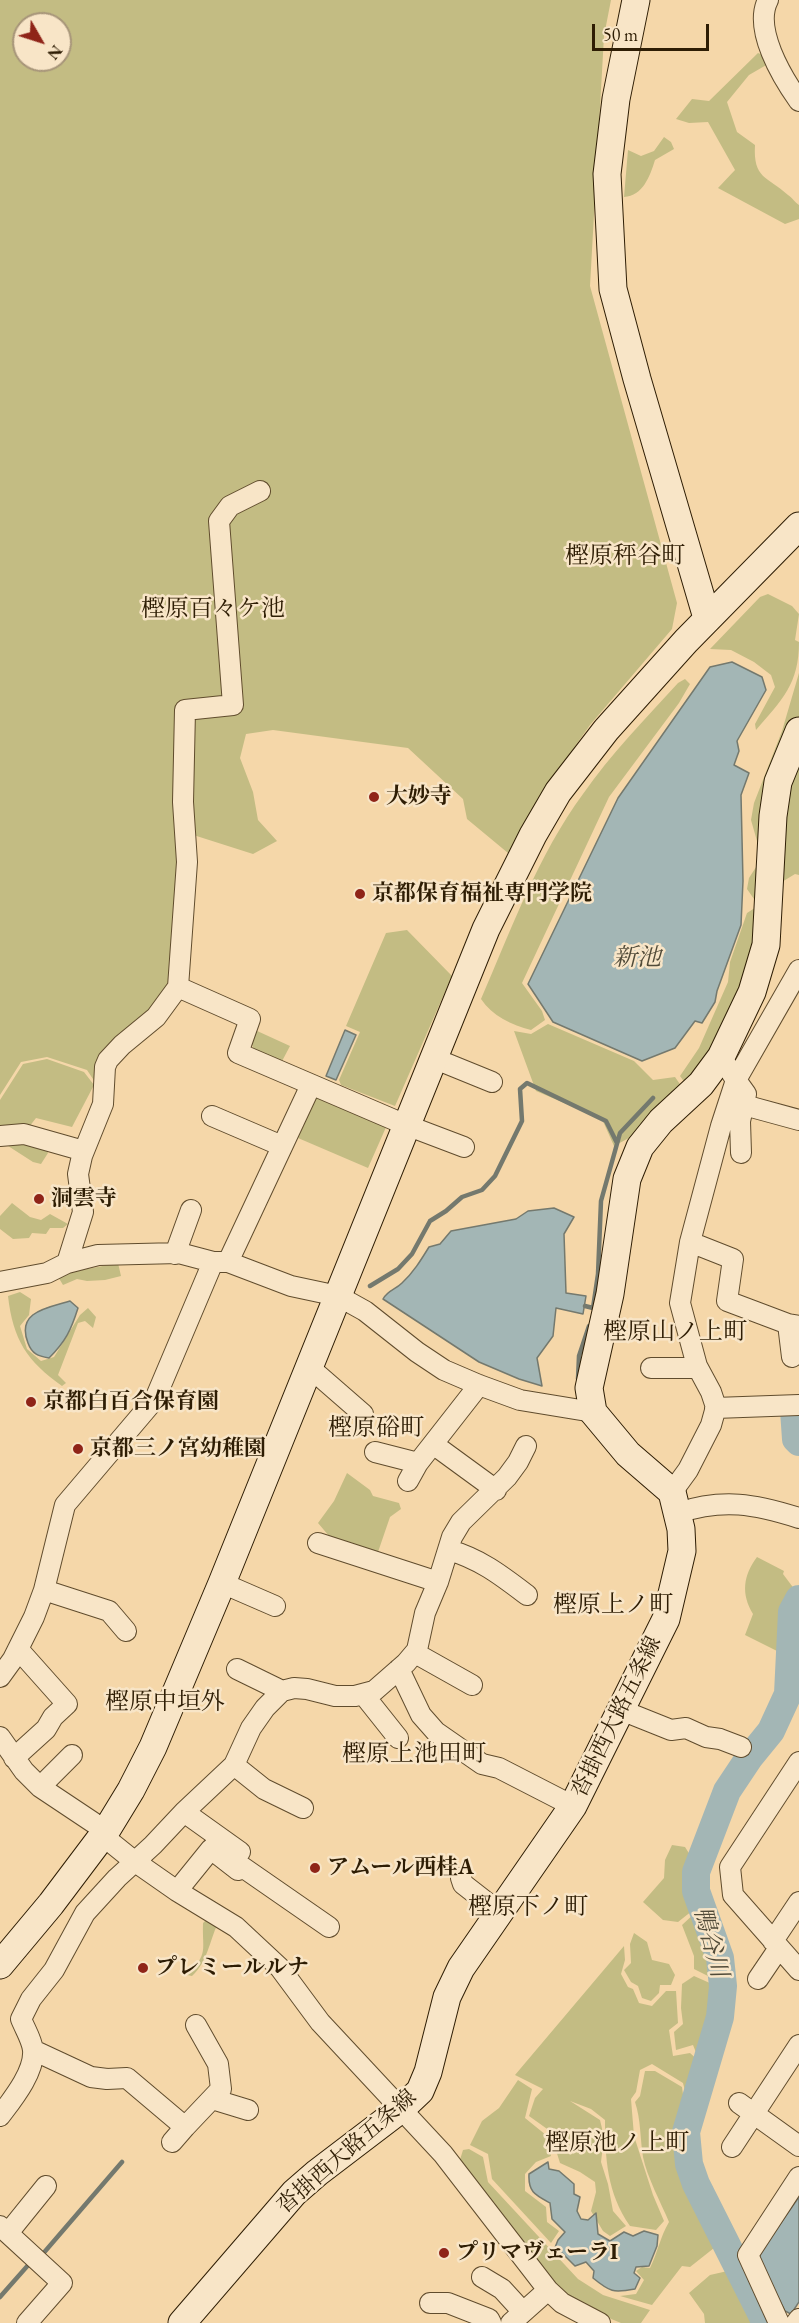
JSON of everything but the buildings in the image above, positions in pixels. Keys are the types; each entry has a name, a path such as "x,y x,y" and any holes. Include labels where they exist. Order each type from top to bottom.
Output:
{"street":[{"path":"636,0 616,99 607,174 614,289 637,379 707,618"},
{"path":"768,0 765,6 765,34 784,79 799,101"},
{"path":"67,1263 83,1212 78,1174 84,1151 103,1104 105,1067 108,1060 156,1017 178,987 187,862 183,802 185,710 233,705 219,520 230,506 260,491"},
{"path":"0,1965 51,1904 104,1833 131,1790 153,1747 222,1583 486,929 533,835 558,792 606,730 707,618 799,526"},
{"path":"799,731 778,782 773,816 766,945 752,992 721,1057 701,1084 661,1121 640,1147 627,1179 610,1294 589,1388 593,1412 628,1454 675,1503 748,1504 799,1518"},
{"path":"675,1503 692,1461 711,1425 715,1408 711,1392 698,1368 680,1303 690,1242 721,1126 736,1080 799,970"},
{"path":"178,987 250,1019 238,1053 464,1148"},
{"path":"721,1057 746,1094 740,1121 741,1153"},
{"path":"433,1058 492,1082"},
{"path":"0,1677 18,1649 34,1617 44,1590 65,1505 155,1399 221,1262 311,1085"},
{"path":"744,1105 799,1120"},
{"path":"212,1116 282,1146"},
{"path":"0,1136 24,1134 84,1151"},
{"path":"175,1254 191,1210"},
{"path":"690,1242 733,1259 727,1300 794,1325 792,1358"},
{"path":"0,1282 47,1273 67,1263 98,1255 175,1254 221,1262 291,1286 338,1296 365,1311 444,1370 479,1385 520,1400 593,1412"},
{"path":"309,1367 363,1414"},
{"path":"651,1368 698,1368"},
{"path":"408,1481 418,1463 479,1385"},
{"path":"715,1408 799,1405"},
{"path":"433,1444 496,1490"},
{"path":"0,2116 21,2087 32,2061 33,2050 21,2019 31,1999 54,1970 85,1912 134,1861 234,1765 251,1728 265,1708 282,1691 294,1688 356,1696 374,1691 415,1653 425,1613 438,1582 452,1537 461,1521 496,1490 518,1462 526,1446"},
{"path":"375,1452 418,1463"},
{"name":"沓掛西大路五条線","path":"182,2323 294,2193 316,2173 401,2109 420,2091 428,2072 447,1997 456,1977 573,1806 666,1619 682,1551 675,1503"},
{"path":"318,1543 438,1582"},
{"path":"448,1550 465,1554 495,1570 527,1595"},
{"path":"222,1583 275,1606"},
{"path":"44,1590 109,1611 118,1629"},
{"path":"14,1758 46,1729 53,1717 67,1704 18,1649"},
{"path":"415,1653 471,1685"},
{"path":"237,1669 282,1691"},
{"path":"399,1669 421,1715 436,1732 482,1764 499,1768 573,1806"},
{"path":"363,1694 398,1738"},
{"path":"621,1710 672,1730 686,1728 706,1737 720,1739 741,1747"},
{"path":"0,1737 14,1758 40,1787 104,1833 134,1861 177,1891 236,1927 280,1968 320,2022 397,2102 457,2171 548,2290 561,2303 600,2323"},
{"path":"40,1787 72,1755"},
{"path":"799,1762 730,1867 733,1895 799,1970"},
{"path":"234,1765 264,1789 303,1809"},
{"path":"184,1812 240,1852"},
{"path":"177,1891 211,1849 238,1870 241,1866 329,1927"},
{"path":"461,1878 463,1884 499,1912"},
{"path":"758,1978 799,1902"},
{"path":"172,2142 221,2089 218,2064 196,2025"},
{"path":"732,2146 746,2109 799,2045"},
{"path":"33,2050 91,2077 126,2078 185,2127"},
{"path":"212,2099 248,2110"},
{"path":"746,2109 799,2146"},
{"path":"779,2323 748,2255 799,2177"},
{"path":"27,2323 62,2283 4,2229 46,2186"},
{"path":"482,2277 502,2289 517,2318 548,2290"},
{"path":"430,2303 448,2303 489,2319 491,2323"},
{"path":"796,2323 799,2319"}],"shaded area":[{"path":"0,0 611,0 604,36 590,286 677,603 672,629 590,725 545,789 508,853 467,819 463,799 408,748 273,730 246,734 240,758 253,792 258,820 277,841 253,854 184,832 177,974 97,1085 87,1070 47,1057 21,1062 0,1095"},
{"path":"758,53 770,58 768,64 749,75 727,102 737,132 755,145 756,164 759,171 799,205 799,219 785,224 718,188 735,170 708,122 689,123 676,119 692,99 709,101"},
{"path":"664,137 671,142 674,149 655,160 641,189 631,196 624,197 628,150 641,156 654,151"},
{"path":"768,594 792,606 799,614 795,640 799,642 798,657 796,669 787,690 774,710 756,730 755,724 775,687 771,675 754,662 731,650 710,649 760,597"},
{"path":"799,673 799,875 795,874 754,899 747,889 749,878 758,864 759,848 751,820 754,803 782,731"},
{"path":"685,679 690,684 679,703 609,797 522,983 542,1011 545,1020 531,1030 503,1019 481,999 526,894 552,842 567,817 605,765 678,683"},
{"path":"761,904 743,997 688,1087 680,1076 699,1048 728,982 730,962 747,913"},
{"path":"407,930 452,976 395,1106 341,1085 339,1080 360,1032 346,1026 386,933"},
{"path":"548,1024 634,1061 653,1080 675,1077 684,1090 642,1131 614,1146 602,1119 536,1091 514,1031 531,1034"},
{"path":"255,1030 290,1046 280,1065 255,1054 251,1041"},
{"path":"47,1059 84,1072 94,1085 72,1127 36,1118 29,1127 0,1130 0,1100 23,1064"},
{"path":"317,1095 387,1125 368,1168 298,1138"},
{"path":"5,1144 45,1144 48,1153 41,1164 33,1162"},
{"path":"12,1203 30,1217 41,1220 50,1214 68,1224 63,1228 50,1228 46,1234 32,1233 29,1238 13,1239 0,1229 0,1216"},
{"path":"118,1263 121,1276 105,1280 77,1279 63,1285 57,1275"},
{"path":"20,1292 31,1299 29,1315 20,1326 27,1349 41,1361 54,1357 80,1315 88,1308 96,1317 93,1328 85,1321 78,1323 58,1375 66,1383 62,1386 31,1358 18,1337 8,1296"},
{"path":"347,1473 370,1490 373,1496 399,1503 401,1509 390,1517 378,1552 373,1556 329,1536 318,1523 334,1501"},
{"path":"757,1557 784,1571 783,1574 798,1594 787,1613 787,1646 777,1651 745,1635 753,1614 745,1592 746,1578"},
{"path":"672,1845 685,1847 692,1858 690,1886 697,1907 678,1922 663,1920 643,1902 664,1878 665,1860"},
{"path":"696,1912 716,1960 718,1974 714,1979 694,1969 694,1956 682,1925"},
{"path":"209,1917 218,1923 208,1951 202,1964 192,1976 187,1975 199,1962 203,1951 203,1923"},
{"path":"634,1933 647,1942 652,1960 669,1964 675,1975 671,1985 660,1985 659,1993 651,2001 642,1998 638,1986 631,1982 624,1970 631,1963 630,1944"},
{"path":"624,1946 625,1960 621,1974 628,1987 633,1989 639,2003 652,2006 666,1991 676,1991 678,2023 669,2030 673,2056 690,2053 701,2063 690,2111 683,2083 652,2064 640,2070 636,2092 631,2099 634,2136 664,2221 656,2230 630,2226 622,2214 609,2175 605,2120 591,2109 570,2101 600,2120 604,2137 601,2162 613,2211 626,2226 610,2236 603,2231 591,2211 596,2192 595,2182 560,2163 550,2131 529,2116 535,2098 543,2089 515,2075"},
{"path":"694,1976 712,1984 714,2014 707,2054 697,2055 693,2045 676,2050 674,2032 683,2024 682,1984"},
{"path":"645,2071 655,2071 682,2087 686,2116 679,2128 676,2149 688,2194 703,2225 712,2236 714,2248 690,2267 682,2266 652,2305 620,2296 636,2294 644,2280 636,2271 642,2267 650,2268 669,2222 643,2157 635,2102 640,2096"},
{"path":"518,2080 532,2089 525,2118 546,2135 551,2156 536,2162 525,2174 525,2191 546,2207 547,2222 559,2231 551,2243 492,2179 488,2154 470,2145 482,2121 499,2108"},
{"path":"469,2149 483,2157 488,2182 578,2279 603,2295 650,2310 641,2323 621,2323 565,2300 459,2163 463,2150"},
{"path":"732,2270 758,2323 705,2323 704,2314 689,2293 710,2275"}],"water":[{"name":"新池","path":"732,662 762,677 766,690 737,741 739,751 734,765 749,773 741,795 743,881 741,925 715,1002 702,1023 695,1021 675,1048 642,1061 553,1022 528,984 618,798 710,667"},
{"path":"345,1030 356,1035 336,1080 326,1076"},
{"path":"554,1208 574,1217 564,1234 566,1293 586,1296 583,1314 556,1308 553,1336 537,1358 542,1386 479,1362 383,1299 410,1275 429,1247 440,1244 451,1231 516,1219 528,1211"},
{"path":"70,1301 78,1308 64,1341 49,1358 36,1354 28,1343 25,1333 26,1324 30,1318 43,1309"},
{"path":"548,2162 549,2169 559,2171 574,2184 574,2194 580,2197 577,2211 581,2219 588,2220 596,2213 598,2234 610,2241 624,2232 633,2236 644,2231 658,2235 657,2246 649,2266 636,2267 634,2273 640,2278 635,2289 617,2291 608,2289 593,2278 594,2271 586,2262 575,2266 562,2253 552,2255 558,2240 565,2232 552,2219 550,2203 540,2198 531,2189 529,2180 529,2174"},
{"path":"799,2197 799,2302 791,2314 785,2311 759,2259 761,2251"}],"waterway":[{"path":"370,1286 398,1269 412,1254 430,1221 462,1197 482,1190 495,1176 522,1121 520,1089 527,1083 606,1121 617,1143"},
{"path":"585,1306 593,1308 598,1274 601,1201 620,1133 653,1098"},
{"path":"578,1379 579,1356 589,1326"},
{"name":"鴨谷川","path":"794,1410 796,1439 799,1442"},
{"name":"鴨谷川","path":"766,2323 696,2184 689,2164 686,2132 720,2017 723,1986 720,1958 696,1891 696,1872 727,1791 771,1731 788,1694 792,1612 799,1599"},
{"path":"41,2256 122,2162"},
{"path":"0,2297 30,2263"}],"place":[{"name":"大妙寺","path":"374,797"},
{"name":"京都保育福祉専門学院","path":"360,894"},
{"name":"洞雲寺","path":"39,1199"},
{"name":"京都白百合保育園","path":"31,1402"},
{"name":"京都三ノ宮幼稚園","path":"78,1449"},
{"name":"アムール西桂A","path":"315,1868"},
{"name":"プレミールルナ","path":"143,1968"},
{"name":"プリマヴェーラI","path":"444,2253"}],"district":[{"name":"樫原秤谷町","path":"625,556"},
{"name":"樫原百々ケ池","path":"213,609"},
{"name":"樫原山ノ上町","path":"675,1332"},
{"name":"樫原硲町","path":"376,1428"},
{"name":"樫原上ノ町","path":"613,1605"},
{"name":"樫原中垣外","path":"165,1702"},
{"name":"樫原上池田町","path":"414,1754"},
{"name":"樫原下ノ町","path":"528,1907"},
{"name":"樫原池ノ上町","path":"617,2143"}]}
